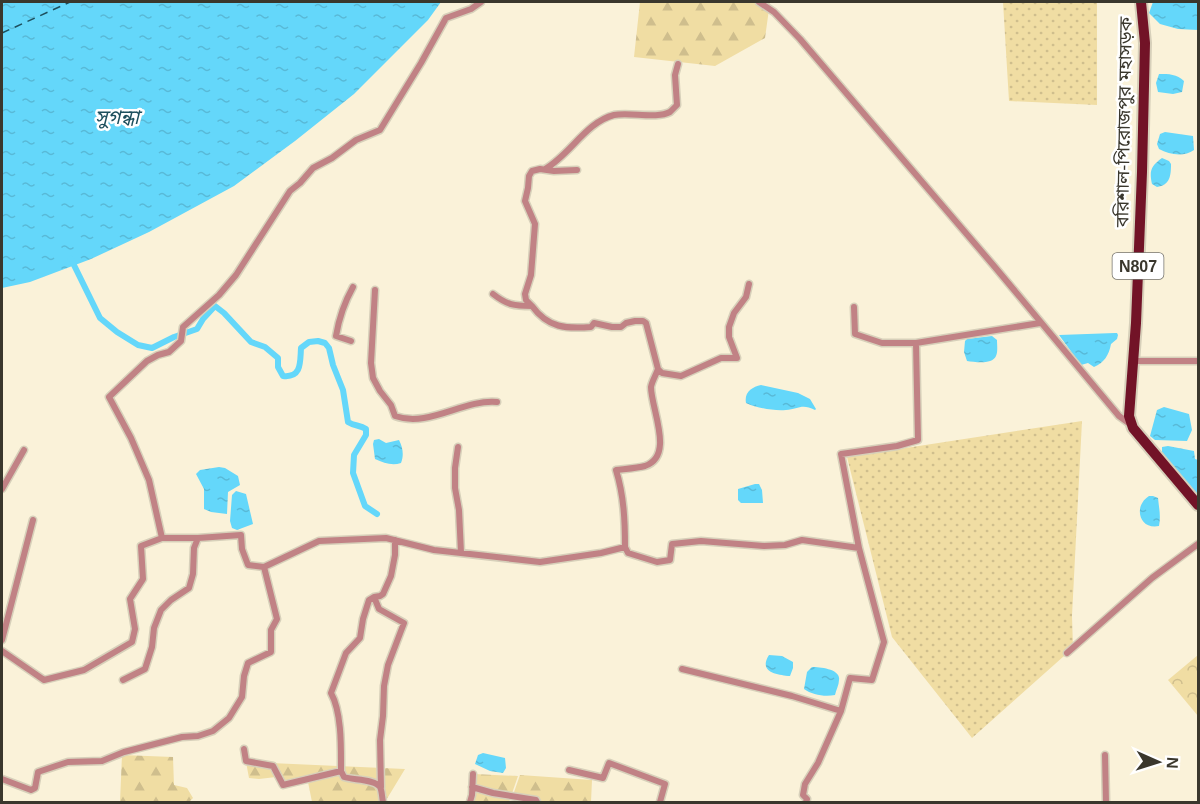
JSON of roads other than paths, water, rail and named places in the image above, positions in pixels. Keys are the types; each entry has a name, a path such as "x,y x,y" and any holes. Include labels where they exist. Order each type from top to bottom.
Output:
{"highway":[{"name":"বরিশাল-পিরোজপুর মহাসড়ক","path":"1132,426 1129,416 1140,230 1145,43 1141,2"},
{"path":"1132,426 1198,505"}],"street":[{"path":"162,538 149,480 131,438 109,397 147,361 170,352 181,341 183,327 219,295 236,275 291,191 313,168 332,158 356,140 380,130 446,18 471,9 481,2"},
{"path":"759,2 774,12 800,39 1119,416 1132,426"},
{"path":"545,170 560,159 585,133 604,119 616,115 671,112 677,105 675,75 678,64"},
{"path":"577,170 532,171 529,176 525,201 535,224 531,275 525,294 526,300 539,316 555,325 568,328 591,327 594,323 621,327 626,323 643,321 651,337 658,369 662,373 681,376 721,358 737,358 729,337 729,327 734,313 746,297 748,284"},
{"path":"351,341 336,336 345,301 353,287"},
{"path":"375,290 371,363 373,378 392,405 395,416 404,419 418,418 486,401 497,402"},
{"path":"493,294 505,303 531,306"},
{"path":"854,306 855,334 882,343 916,343 1040,323"},
{"path":"806,802 807,799 803,795 805,784 818,763 841,711 850,678 872,680 884,642 859,548 842,454 897,446 918,440 916,343"},
{"path":"1133,361 1198,360"},
{"path":"658,369 651,384 653,405 660,433 659,452 652,462 645,466 616,470 621,485 625,515 625,547 628,553 657,562 670,560 672,544 701,541 764,546 785,545 802,540 859,548"},
{"path":"458,447 455,488 459,510 461,553"},
{"path":"2,489 24,450"},
{"path":"2,640 33,520"},
{"path":"2,651 44,680 84,670 132,642 135,629 130,599 143,579 141,546 162,538 241,535 242,549 248,565 264,567 319,541 367,538 386,538 434,549 540,562 625,547"},
{"path":"123,680 145,669 152,647 154,628 161,610 189,588 194,568 194,548 198,538"},
{"path":"381,788 372,782 344,777 337,708 331,693 346,653 360,638 369,600 383,594 391,576 395,555 394,540"},
{"path":"1067,653 1152,578 1198,544"},
{"path":"2,779 31,790 35,788 38,772 68,762 102,761 124,752 182,737 198,736 213,731 223,724 242,697 248,663 271,652 271,630 277,619 264,567"},
{"path":"374,597 380,609 404,624 388,665 384,686 380,740 382,802"},
{"path":"682,669 792,696 841,711"},
{"path":"244,749 246,761 273,766 283,785 342,771"},
{"path":"1105,755 1106,802"},
{"path":"569,770 603,778 609,763 665,784 660,802"},
{"path":"470,802 473,774"},
{"path":"472,787 537,802"}],"water":[{"name":"সুগন্ধা","path":"2,2 441,2 428,20 354,94 234,186 149,232 91,259 30,282 2,288"},
{"path":"1153,2 1198,2 1198,30 1178,29 1160,24 1149,13"},
{"path":"1159,74 1179,77 1184,81 1182,92 1173,94 1158,92 1156,83"},
{"path":"1165,132 1193,136 1194,150 1186,154 1177,154 1159,149 1157,144 1160,134"},
{"path":"1162,158 1171,164 1171,172 1167,182 1157,187 1152,184 1151,172 1153,166"},
{"path":"1117,333 1117,339 1111,344 1105,358 1094,367 1088,363 1081,365 1059,335"},
{"path":"992,336 997,340 997,352 994,359 983,362 967,361 964,352 967,339"},
{"path":"761,385 798,393 810,399 816,409 803,407 776,410 746,403 749,391"},
{"path":"1164,407 1189,414 1192,430 1187,441 1155,440 1150,436 1157,410"},
{"path":"379,439 386,443 399,440 403,451 401,463 388,464 375,459 373,444 374,440"},
{"path":"1162,447 1194,451 1195,459 1198,460 1198,496 1162,457"},
{"path":"219,467 238,476 240,485 228,492 227,514 204,509 204,489 196,474 200,470"},
{"path":"759,484 762,490 763,503 741,503 738,500 738,489"},
{"path":"236,491 246,494 253,524 237,530 232,528 230,521 232,495"},
{"path":"1149,496 1158,498 1159,526 1147,524 1140,516 1141,505"},
{"path":"769,655 782,656 793,662 790,676 770,672 767,669 766,661"},
{"path":"812,667 829,669 837,673 839,682 835,695 819,695 804,689 807,672"},
{"path":"483,753 505,758 506,768 503,773 490,771 475,764 478,755"}],"waterway":[{"path":"71,259 100,318 138,345 152,348 197,329 215,306 251,342 265,347 278,358 278,367 283,376 297,372 301,348 309,342 325,343 329,348 343,390 348,422 366,429 366,435 354,455 353,473 365,506 377,514"}]}
